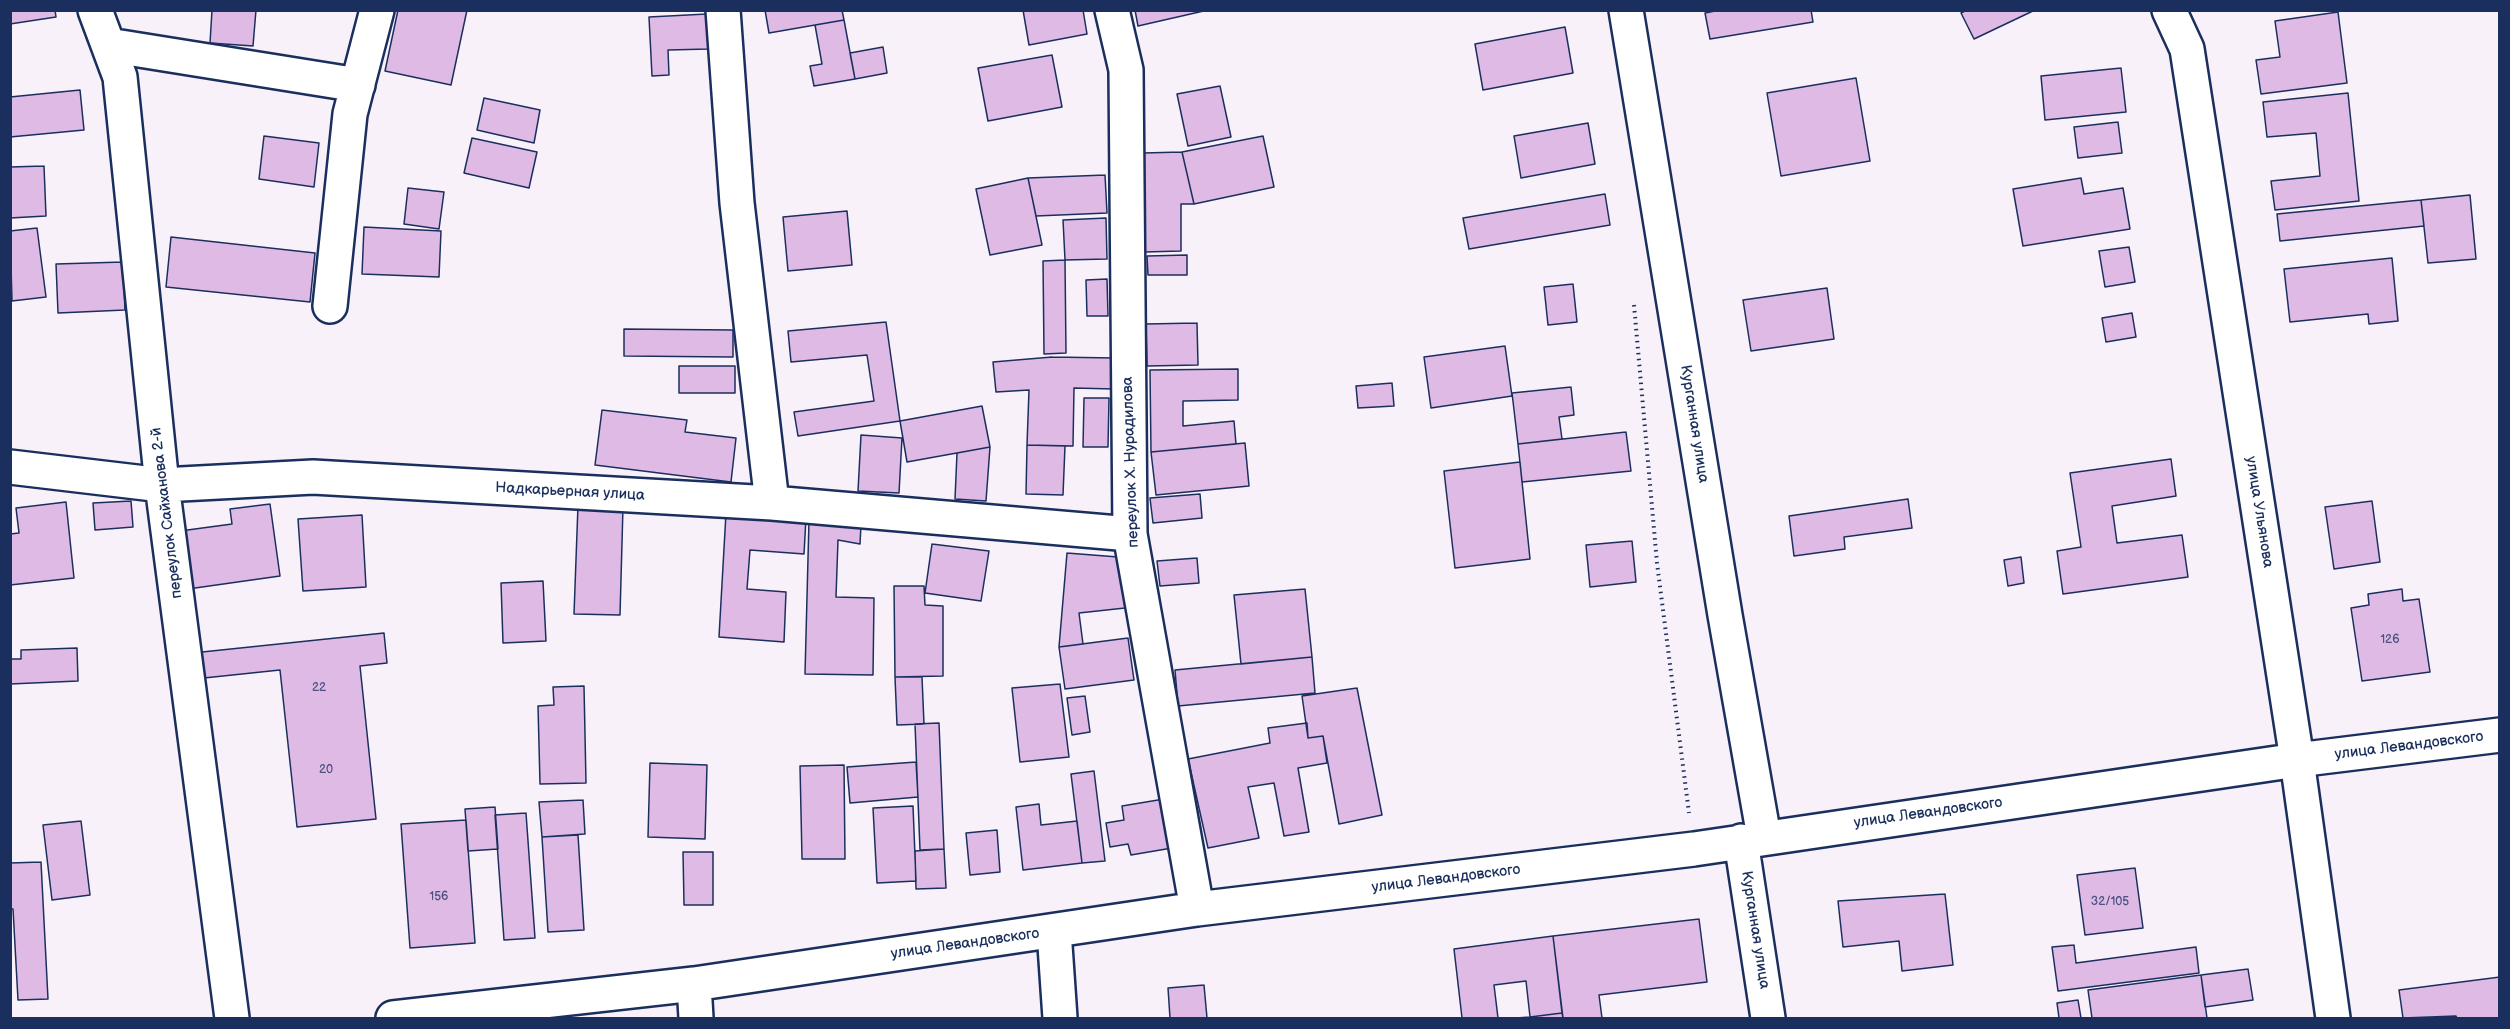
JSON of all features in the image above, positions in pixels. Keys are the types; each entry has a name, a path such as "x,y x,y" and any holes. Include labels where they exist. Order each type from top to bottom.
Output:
{"street":[{"name":"переулок Сайханова 2-й","path":"96,10 120,77 162,485 232,1018"},
{"path":"330,306 350,114 377,10"},
{"path":"723,10 737,204 772,503"},
{"name":"переулок Х. Нурадилова","path":"1113,10 1126,70 1130,534 1197,909"},
{"name":"Курганная улица","path":"1626,10 1725,615 1752,839 1768,1018"},
{"name":"улица Ульянова","path":"2169,10 2187,49 2297,760 2333,1018"},
{"path":"108,45 358,85"},
{"name":"Надкарьерная улица","path":"10,466 162,485 313,477 772,503 1130,534"},
{"name":"улица Левандовского","path":"393,1018 694,984 1197,909 1694,849 2297,760 2499,735"},
{"path":"1054,931 1060,1018"},
{"path":"694,984 696,1018"}],"path":[{"path":"1633,298 1657,563 1694,849"}],"building":[{"path":"10,10 55,10 56,17 10,24"},
{"path":"212,10 256,10 253,46 210,43"},
{"path":"398,10 467,10 451,85 385,71"},
{"path":"765,10 842,10 844,20 769,33"},
{"path":"1023,10 1083,10 1087,34 1029,45"},
{"path":"1135,10 1208,10 1138,26"},
{"path":"1720,10 1811,10 1813,22 1710,39 1705,13"},
{"path":"1967,10 2035,10 1974,39 1961,13"},
{"path":"2338,12 2347,83 2261,94 2256,60 2280,57 2275,21"},
{"path":"707,14 709,49 668,50 669,75 652,76 649,17"},
{"path":"844,20 855,79 814,86 810,66 822,64 815,25"},
{"path":"1565,27 1573,73 1483,90 1475,44"},
{"path":"883,47 887,73 855,79 850,53"},
{"path":"1052,55 1062,107 988,121 978,68"},
{"path":"2121,68 2126,112 2045,120 2041,76"},
{"path":"1856,78 1870,161 1781,176 1767,93"},
{"path":"1220,86 1231,137 1188,146 1177,94"},
{"path":"80,90 84,130 10,137 10,97"},
{"path":"2348,93 2359,201 2275,210 2271,181 2320,176 2316,133 2267,137 2263,102"},
{"path":"484,98 540,110 534,143 477,130"},
{"path":"2118,122 2122,153 2078,158 2074,127"},
{"path":"1588,123 1595,164 1521,178 1514,136"},
{"path":"264,136 319,143 314,187 259,179"},
{"path":"1263,136 1274,187 1194,204 1182,152"},
{"path":"472,138 537,152 529,188 464,173"},
{"path":"1182,152 1194,204 1181,204 1181,251 1144,252 1143,153"},
{"path":"44,166 46,216 10,218 10,167"},
{"path":"1105,175 1107,213 1036,216 1028,178"},
{"path":"1028,178 1042,245 990,255 976,189"},
{"path":"2081,178 2084,194 2123,188 2130,229 2023,246 2013,189"},
{"path":"408,188 444,192 439,229 404,224"},
{"path":"1605,194 1610,225 1469,249 1463,218"},
{"path":"2470,195 2476,259 2428,263 2421,200"},
{"path":"2421,200 2424,226 2280,241 2277,214"},
{"path":"847,211 852,265 788,271 783,217"},
{"path":"1106,218 1107,259 1065,260 1063,220"},
{"path":"364,227 441,231 439,277 362,274"},
{"path":"37,228 46,297 12,301 10,231"},
{"path":"171,237 315,253 310,302 166,287"},
{"path":"2129,247 2135,282 2105,287 2099,251"},
{"path":"1187,255 1187,275 1148,275 1147,256"},
{"path":"2392,258 2398,321 2369,324 2368,314 2290,322 2284,269"},
{"path":"1065,260 1066,353 1044,354 1043,261"},
{"path":"123,262 125,310 58,313 56,264"},
{"path":"1107,279 1108,316 1087,316 1086,280"},
{"path":"1573,284 1577,322 1548,325 1544,287"},
{"path":"1827,288 1834,339 1751,351 1743,300"},
{"path":"2132,313 2136,337 2106,342 2102,318"},
{"path":"886,322 900,421 798,436 794,412 874,401 867,355 791,362 788,331"},
{"path":"1197,323 1198,365 1147,366 1146,324"},
{"path":"624,329 733,330 733,357 624,356"},
{"path":"1505,346 1512,396 1431,408 1424,357"},
{"path":"1052,357 1115,358 1114,389 1074,388 1073,446 1027,445 1029,390 996,392 993,362"},
{"path":"679,366 735,366 735,393 679,393"},
{"path":"1238,369 1238,400 1183,401 1183,426 1234,421 1236,444 1151,452 1150,370"},
{"path":"1392,383 1394,406 1358,408 1356,386"},
{"path":"1571,387 1574,415 1559,417 1562,439 1518,444 1512,393"},
{"path":"1084,398 1109,398 1108,447 1083,447"},
{"path":"982,406 990,447 907,462 900,421"},
{"path":"602,410 687,420 685,432 736,438 731,482 595,465"},
{"path":"1626,432 1631,471 1522,482 1518,444"},
{"path":"861,435 902,438 899,493 858,491"},
{"path":"1245,443 1249,486 1156,495 1151,452"},
{"path":"1027,445 1065,446 1063,495 1026,494"},
{"path":"990,447 986,501 955,499 957,453"},
{"path":"2171,459 2176,496 2112,506 2117,543 2182,535 2188,577 2063,594 2057,551 2081,547 2070,473"},
{"path":"1520,462 1530,559 1455,568 1444,471"},
{"path":"1200,494 1202,518 1153,523 1150,498"},
{"path":"1908,499 1912,528 1844,537 1845,549 1794,556 1789,516"},
{"path":"131,501 133,527 95,530 93,503"},
{"path":"2372,501 2380,562 2334,569 2325,507"},
{"path":"66,502 74,578 10,585 10,534 19,533 16,508"},
{"path":"270,504 280,576 188,589 180,531 232,524 230,509"},
{"path":"578,505 623,507 620,615 574,614"},
{"path":"726,513 806,518 804,554 750,550 747,589 786,592 784,642 719,637"},
{"path":"362,515 366,587 303,591 298,519"},
{"path":"809,520 861,525 860,544 838,540 836,597 874,598 873,675 805,674"},
{"path":"1632,541 1636,582 1590,587 1586,545"},
{"path":"932,544 989,551 981,601 925,593"},
{"path":"1067,553 1118,557 1125,608 1079,613 1083,644 1059,647"},
{"path":"2021,557 2024,583 2008,586 2004,560"},
{"path":"1197,558 1199,583 1160,586 1157,561"},
{"path":"543,581 546,641 503,643 501,583"},
{"path":"894,586 924,586 925,605 943,606 943,676 895,677"},
{"path":"1305,589 1312,657 1241,664 1234,595"},
{"path":"2402,589 2403,601 2419,599 2430,672 2362,681 2351,608 2369,605 2368,594"},
{"path":"384,633 387,663 360,666 376,819 297,827 280,670 204,678 202,652"},
{"path":"1128,638 1134,680 1065,689 1059,647"},
{"path":"77,648 78,681 10,684 10,659 21,659 21,650"},
{"path":"1312,657 1315,693 1178,706 1175,670"},
{"path":"895,677 922,677 924,724 897,725"},
{"path":"1060,684 1069,757 1020,762 1012,688"},
{"path":"584,686 586,783 540,784 538,706 554,705 553,687"},
{"path":"1357,688 1382,815 1339,824 1323,736 1308,738 1302,696"},
{"path":"1085,696 1090,732 1072,735 1067,698"},
{"path":"939,723 944,849 920,850 915,724"},
{"path":"1307,723 1308,738 1323,736 1327,763 1298,768 1309,832 1284,836 1274,783 1248,787 1259,838 1208,848 1188,759 1270,743 1268,728"},
{"path":"916,762 918,797 850,803 847,767"},
{"path":"650,763 707,765 705,839 648,837"},
{"path":"844,765 845,859 802,859 800,766"},
{"path":"1094,771 1105,861 1082,863 1071,774"},
{"path":"1164,799 1172,848 1131,855 1128,844 1110,847 1106,823 1124,820 1122,806"},
{"path":"583,800 585,834 542,837 539,802"},
{"path":"1039,804 1041,825 1077,821 1082,863 1023,870 1016,807"},
{"path":"913,806 916,881 877,883 873,808"},
{"path":"495,807 498,849 468,851 465,809"},
{"path":"526,813 535,938 504,940 495,815"},
{"path":"466,820 475,943 410,948 401,824"},
{"path":"81,821 90,895 52,900 43,825"},
{"path":"997,830 1000,872 970,875 966,833"},
{"path":"578,835 584,930 548,932 542,837"},
{"path":"944,849 946,888 916,889 915,851"},
{"path":"683,852 713,852 713,905 684,905"},
{"path":"41,862 48,999 18,1000 13,909 10,909 10,863"},
{"path":"2135,868 2143,928 2085,935 2077,875"},
{"path":"1945,894 1953,965 1902,971 1899,941 1843,947 1838,901"},
{"path":"1699,919 1707,982 1599,995 1602,1018 1563,1018 1553,936"},
{"path":"1553,936 1562,1013 1530,1017 1526,981 1494,985 1498,1018 1462,1018 1454,949"},
{"path":"2074,945 2076,963 2196,947 2199,973 2058,991 2052,947"},
{"path":"2248,969 2253,1000 2205,1007 2201,975"},
{"path":"2201,975 2207,1018 2092,1018 2088,990"},
{"path":"2500,977 2500,1018 2457,1018 2456,1016 2403,1018 2399,990"},
{"path":"1204,985 1207,1018 1170,1018 1168,988"},
{"path":"2078,1000 2081,1018 2059,1018 2057,1003"},
{"path":"1562,1013 1563,1018 1516,1018 1530,1017"}]}
